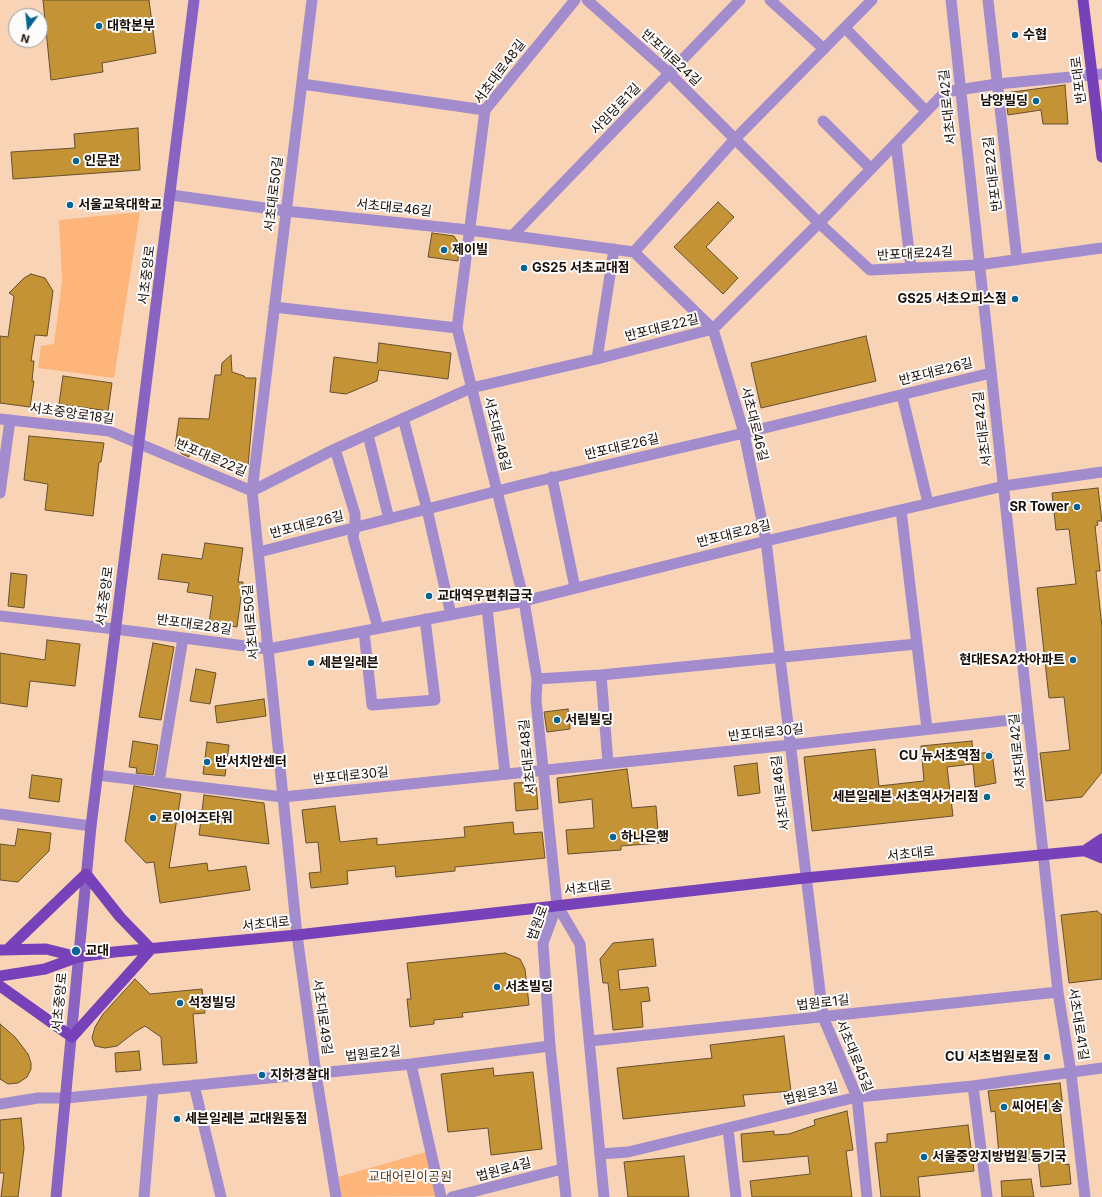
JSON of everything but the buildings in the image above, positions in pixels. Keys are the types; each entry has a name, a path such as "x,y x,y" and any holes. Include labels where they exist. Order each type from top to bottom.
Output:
{"main road":[{"name":"서초중앙로","path":"56,1197 91,826 171,196 194,0"},
{"name":"반포대로","path":"1083,0 1097,74 1102,157"},
{"path":"1102,838 1085,850 1102,858"},
{"name":"서초대로","path":"0,976 45,969 78,957 297,935 805,878 1102,848"},
{"path":"0,986 72,1037 151,949 120,917 86,874 4,950"},
{"name":"서초대로","path":"4,950 46,949 78,957"}],"street":[{"name":"서초대로50길","path":"297,935 252,491 312,0"},
{"name":"서초대로48길","path":"557,905 536,700 537,679 524,600 470,388 457,328 485,110 575,0"},
{"name":"반포대로24길","path":"587,0 669,73 819,223 870,270 978,265 1102,248"},
{"name":"사임당로1길","path":"512,236 740,0"},
{"path":"770,0 824,49"},
{"path":"634,252 734,139 872,0"},
{"name":"서초대로42길","path":"951,0 978,265 1004,486 1044,855"},
{"path":"988,0 996,84"},
{"path":"845,28 926,111"},
{"name":"반포대로22길","path":"140,443 252,491 335,449 470,388 597,359 713,329 819,223 944,92 960,91 996,84 1097,74"},
{"path":"302,84 485,110"},
{"name":"반포대로22길","path":"996,84 1017,260"},
{"path":"823,121 871,168"},
{"path":"896,143 911,268"},
{"name":"서초대로46길","path":"171,196 286,211 469,230 634,252 713,329 744,433 766,541 805,878"},
{"path":"597,359 614,249"},
{"path":"274,307 457,328"},
{"name":"반포대로26길","path":"259,552 552,477 744,433 991,373"},
{"path":"902,395 928,503"},
{"path":"403,418 428,509 450,615"},
{"path":"0,494 5,419"},
{"name":"서초중앙로18길","path":"5,419 109,431 140,443"},
{"path":"368,435 390,519"},
{"path":"335,449 355,514 356,527 353,538 378,628"},
{"name":"반포대로28길","path":"0,616 268,649 524,600 766,541 1004,486 1102,472"},
{"path":"552,477 576,588"},
{"path":"900,510 927,729"},
{"path":"487,608 505,774"},
{"path":"364,631 372,705 435,700 424,619"},
{"path":"159,782 183,638"},
{"path":"537,679 601,675 916,644"},
{"path":"601,675 608,763"},
{"name":"반포대로30길","path":"97,775 283,797 543,769 790,745 1028,718"},
{"path":"0,814 91,826"},
{"name":"서초대로41길","path":"1044,855 1058,992 1071,1073 1085,1197"},
{"name":"서초대로45길","path":"805,878 823,1017 856,1097 868,1197"},
{"name":"법원로","path":"557,905 580,944 604,1197"},
{"name":"법원로","path":"557,905 543,943 550,1046 566,1197"},
{"name":"서초대로49길","path":"297,935 316,1074 336,1197"},
{"name":"법원로1길","path":"590,1041 1058,992"},
{"name":"법원로2길","path":"0,1104 38,1098 66,1098 412,1064 550,1046"},
{"name":"법원로2길","path":"412,1064 441,1197"},
{"name":"법원로3길","path":"600,1154 628,1152 856,1097 973,1086 1102,1068"},
{"path":"194,1085 221,1197"},
{"path":"973,1086 987,1197"},
{"path":"144,1197 153,1089"},
{"path":"728,1129 736,1197"},
{"name":"법원로4길","path":"452,1197 562,1169"}],"green space":[{"path":"140,212 114,378 38,368 41,346 54,344 62,281 59,220"},
{"name":"교대어린이공원","path":"426,1152 436,1196 341,1197 338,1177"}],"place":[{"name":"대학본부","path":"99,26"},
{"name":"수협","path":"1015,35"},
{"name":"남양빌딩","path":"1036,101"},
{"name":"인문관","path":"76,161"},
{"name":"서울교육대학교","path":"70,205"},
{"name":"제이빌","path":"444,250"},
{"name":"GS25 서초교대점","path":"524,268"},
{"name":"GS25 서초오피스점","path":"1015,299"},
{"name":"SR Tower","path":"1077,507"},
{"name":"교대역우편취급국","path":"429,596"},
{"name":"현대ESA2차아파트","path":"1073,660"},
{"name":"세븐일레븐","path":"311,663"},
{"name":"서림빌딩","path":"557,720"},
{"name":"CU 뉴서초역점","path":"989,756"},
{"name":"반서치안센터","path":"207,762"},
{"name":"세븐일레븐 서초역사거리점","path":"987,797"},
{"name":"로이어즈타워","path":"153,818"},
{"name":"하나은행","path":"613,837"},
{"name":"교대","path":"76,951"},
{"name":"서초빌딩","path":"497,987"},
{"name":"석정빌딩","path":"180,1003"},
{"name":"CU 서초법원로점","path":"1047,1057"},
{"name":"지하경찰대","path":"262,1075"},
{"name":"씨어터 송","path":"1004,1107"},
{"name":"세븐일레븐 교대원동점","path":"177,1119"},
{"name":"서울중앙지방법원 등기국","path":"924,1157"}]}
